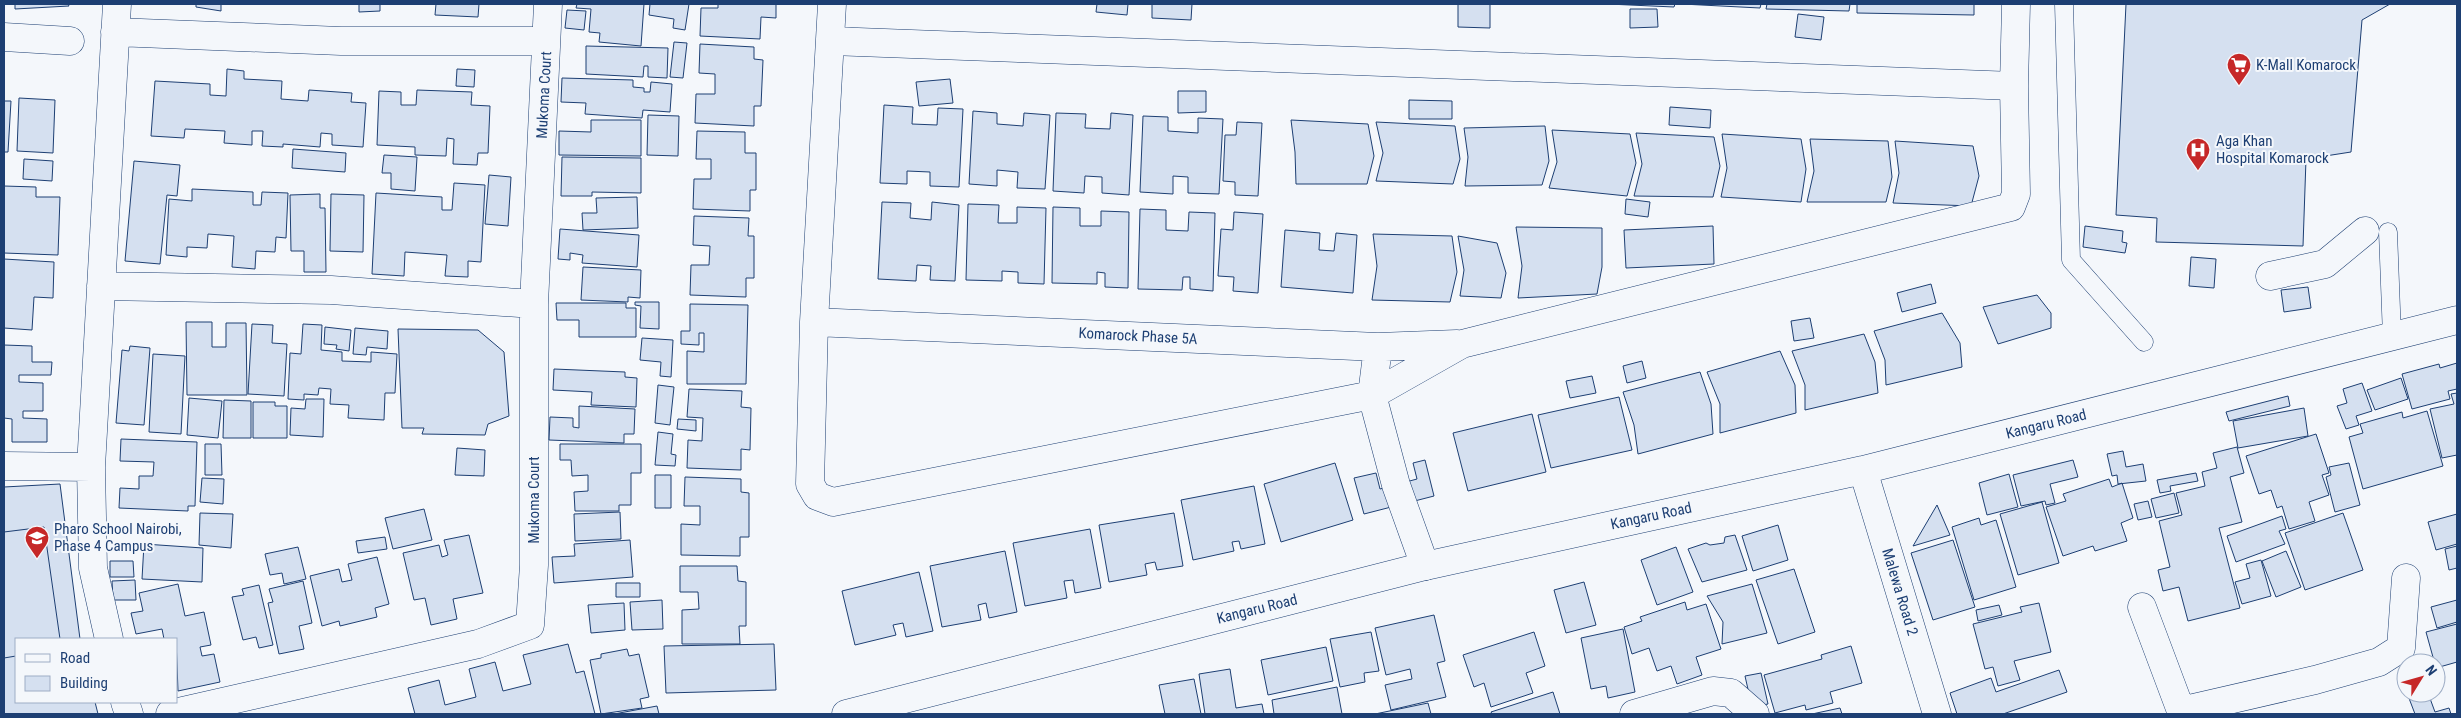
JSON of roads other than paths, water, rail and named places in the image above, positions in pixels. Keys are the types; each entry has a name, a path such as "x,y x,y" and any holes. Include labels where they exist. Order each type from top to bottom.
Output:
{"street":[{"path":"108,638 93,568 91,468 117,4"},
{"name":"Mukoma Court","path":"170,714 478,644 530,625 534,565 534,304 548,4"},
{"path":"832,4 814,322 810,484 816,496 832,502 1372,395 1462,344 2011,207 2016,194 2014,86 2016,4"},
{"path":"115,32 341,41 546,41"},
{"path":"4,37 70,41"},
{"path":"831,41 2014,86"},
{"path":"2270,276 2325,264 2377,231"},
{"path":"101,286 331,290 534,304"},
{"name":"Kangaru Road","path":"846,714 1425,566 1863,470 2457,320"},
{"name":"Komarock Phase 5A","path":"814,322 1378,347 1462,344"},
{"path":"1378,347 1372,395 1396,485 1425,566"},
{"path":"4,466 91,468"},
{"name":"Malewa Road 2","path":"1863,470 1937,714"},
{"path":"2142,607 2182,713 2380,662 2401,648 2406,578"},
{"path":"1634,714 1713,691 1731,693 1755,714"}],"lane":[{"path":"2064,4 2071,260 2144,342"},
{"path":"2377,231 2392,336"}],"place":[{"name":"K-Mall Komarock","path":"2239,86"},
{"name":"Aga Khan Hospital Komarock","path":"2198,171"},
{"name":"Pharo School Nairobi, Phase 4 Campus","path":"37,559"}]}
